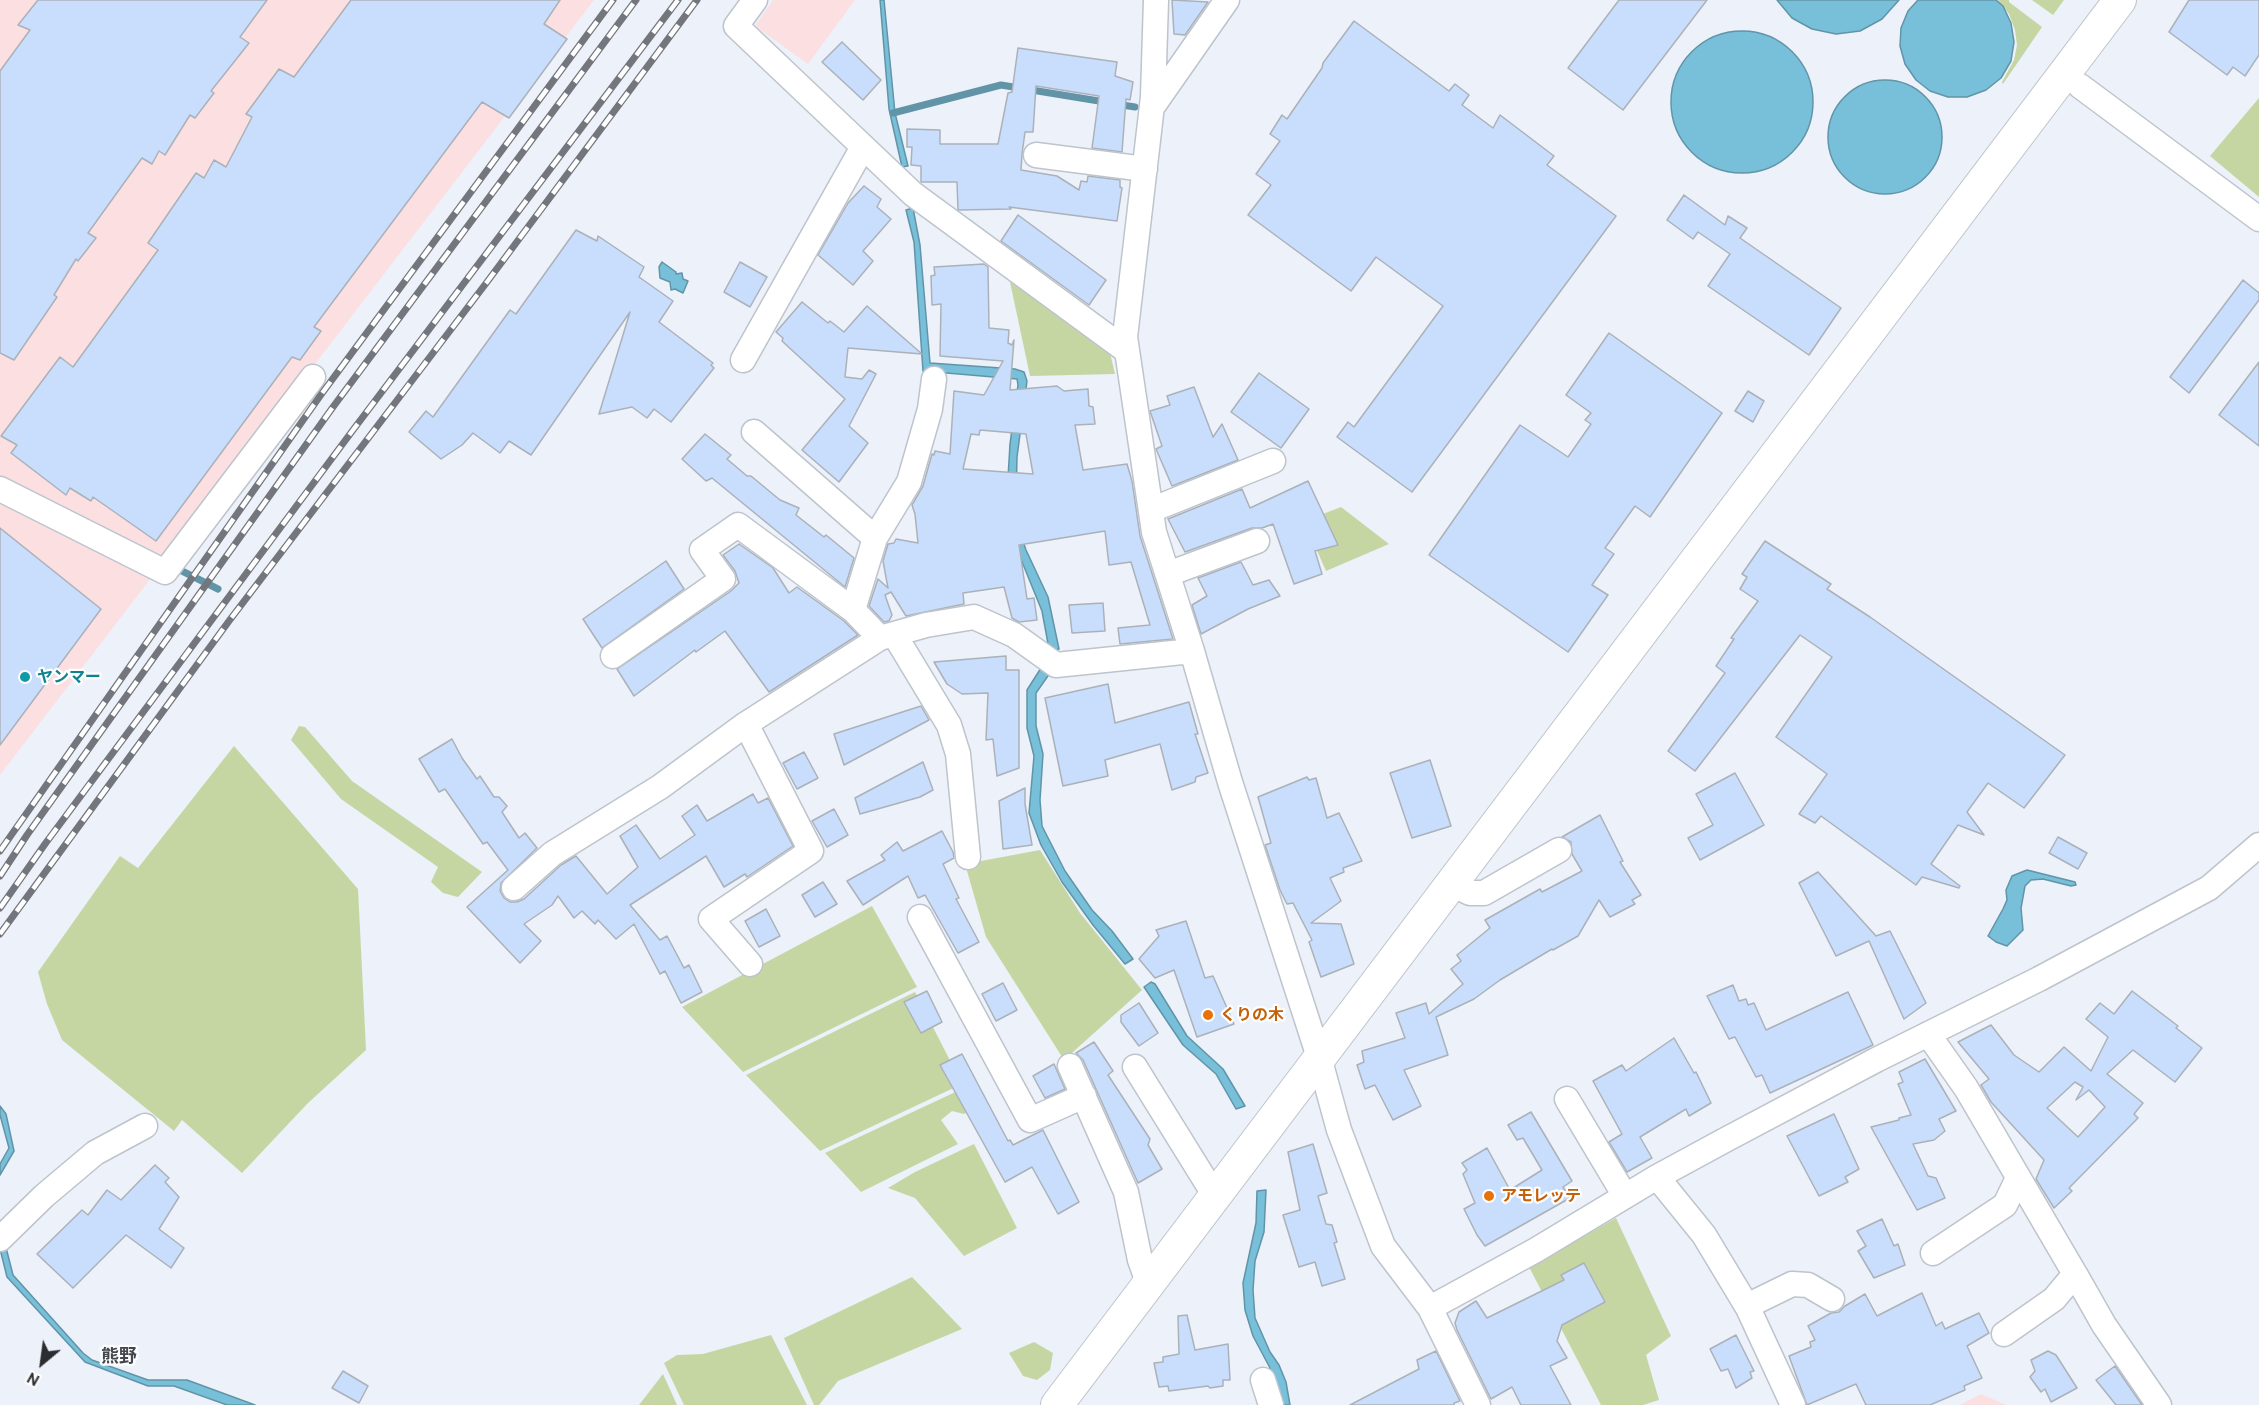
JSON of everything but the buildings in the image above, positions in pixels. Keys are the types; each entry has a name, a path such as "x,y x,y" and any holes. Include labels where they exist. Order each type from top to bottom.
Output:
{"street":[{"path":"755,0 736,26 863,147 913,194 1127,351"},
{"path":"1156,0 1152,108 1125,338 1154,532 1230,782 1319,1057 1339,1130 1383,1246 1430,1308 1478,1405"},
{"path":"1152,108 1227,0"},
{"path":"1057,1405 2120,0"},
{"path":"2080,86 2259,219"},
{"path":"743,360 863,147"},
{"path":"1036,155 1145,169"},
{"path":"0,489 165,572 313,377"},
{"path":"853,610 875,538 909,482 930,409 934,379"},
{"path":"754,432 875,538"},
{"path":"1151,510 1273,461"},
{"path":"613,656 723,579 702,550 738,525 887,636 949,725 958,754 968,857"},
{"path":"1168,574 1257,542"},
{"path":"514,888 552,854 660,787 746,724 887,636 926,625 974,617 1014,635 1056,665 1192,651"},
{"path":"746,724 811,851 711,919 750,964"},
{"path":"1430,1308 1536,1250 1657,1177 2209,888 2259,845"},
{"path":"1451,884 1470,893 1484,893 1559,850"},
{"path":"920,917 1030,1120 1084,1096"},
{"path":"1928,1034 1966,1088 2015,1168 2018,1178 2104,1325 2160,1405"},
{"path":"1070,1066 1126,1192 1140,1260 1149,1285"},
{"path":"1135,1067 1215,1196"},
{"path":"1567,1099 1625,1196"},
{"path":"0,1239 44,1196 95,1153 146,1126"},
{"path":"1657,1177 1704,1235 1747,1306 1793,1405"},
{"path":"1933,1253 2004,1205 2018,1178"},
{"path":"2004,1334 2054,1299 2075,1274"},
{"path":"1747,1306 1792,1284 1808,1285 1832,1299"},
{"path":"1263,1380 1271,1405"}],"shaded area":[{"path":"0,0 594,0 0,775"},
{"path":"773,0 855,0 808,64 755,26"},
{"path":"1981,1394 2006,1405 1960,1405"}],"green space":[{"path":"1998,0 2009,0 2042,27 2003,84 2014,60 2017,45 2015,30 2009,14"},
{"path":"2032,0 2064,0 2053,15"},
{"path":"2259,98 2259,197 2210,156"},
{"path":"1010,282 1109,349 1115,374 1030,376"},
{"path":"1341,507 1389,544 1326,571 1308,530 1282,530"},
{"path":"299,726 305,727 352,781 482,872 458,897 443,893 431,882 438,867 341,799 291,740"},
{"path":"234,746 358,889 366,1050 308,1103 242,1173 182,1120 174,1131 62,1040 47,1004 38,972 120,856 138,868"},
{"path":"1040,850 1080,913 1142,990 1064,1060 986,937 965,864"},
{"path":"872,906 917,987 743,1072 682,1007"},
{"path":"915,992 962,1084 820,1151 746,1075"},
{"path":"964,1088 975,1106 964,1114 952,1111 941,1120 958,1144 861,1192 825,1153"},
{"path":"974,1144 1017,1228 964,1256 915,1198 888,1188 915,1172"},
{"path":"1616,1218 1671,1336 1646,1355 1659,1400 1643,1405 1601,1405 1529,1267"},
{"path":"912,1277 962,1329 838,1381 819,1405 814,1405 784,1338"},
{"path":"771,1335 807,1405 684,1405 664,1363 677,1355 703,1354"},
{"path":"1034,1342 1053,1353 1050,1370 1037,1380 1023,1376 1009,1353"},
{"path":"663,1374 677,1405 639,1405"}],"water":[{"path":"880,0 884,0 895,113 908,166 902,167 889,109"},
{"path":"1777,0 1899,0 1882,19 1860,31 1836,34 1812,29 1792,18"},
{"path":"1918,0 1996,0 2003,6 2011,23 2014,42 2011,61 2001,78 1986,90 1967,97 1948,97 1930,91 1916,80 1905,64 1900,46 1901,28 1908,11"},
{"path":"1742,31 1769,36 1792,52 1808,75 1813,102 1808,129 1792,152 1769,168 1742,173 1715,168 1692,152 1676,129 1671,102 1676,75 1692,52 1715,36"},
{"path":"1885,80 1907,85 1925,97 1937,115 1942,137 1937,159 1925,177 1907,189 1885,194 1863,189 1845,177 1833,159 1828,137 1833,115 1845,97 1863,85"},
{"path":"913,208 920,245 930,363 1015,369 1024,372 1027,381 1017,457 1018,527 1048,597 1059,649 1051,651 1049,649 1042,611 1014,542 1006,511 1017,379 923,371 914,242 906,210"},
{"path":"662,262 676,274 682,273 683,279 688,281 683,293 675,289 671,290 670,282 660,278 659,267"},
{"path":"1041,668 1050,673 1036,693 1036,726 1043,754 1040,800 1042,826 1065,871 1092,910 1112,931 1133,959 1125,964 1062,882 1041,845 1029,813 1034,756 1027,728 1027,690"},
{"path":"2027,870 2075,882 2076,885 2071,886 2043,879 2031,880 2025,886 2021,908 2023,930 2007,946 1988,936 2007,900 2006,890 2012,876"},
{"path":"1151,982 1155,984 1187,1036 1223,1069 1245,1106 1236,1109 1216,1074 1183,1045 1144,987"},
{"path":"0,1106 6,1114 14,1151 0,1175 0,1164 9,1148 0,1115"},
{"path":"1266,1190 1264,1232 1255,1261 1253,1290 1255,1318 1286,1382 1290,1405 1281,1405 1270,1368 1253,1336 1245,1310 1243,1283 1256,1223 1257,1191"},
{"path":"0,1224 13,1275 83,1353 92,1360 148,1380 187,1380 255,1405 227,1405 174,1386 148,1386 85,1362 7,1277 0,1249"}],"waterway":[{"path":"893,113 1001,85 1105,102"},
{"path":"1116,104 1135,107"},
{"path":"174,567 218,589"}],"railway":[{"path":"0,851 320,396 613,0"},
{"path":"0,876 333,407 636,0"},
{"path":"0,908 45,844 353,430 678,0"},
{"path":"0,934 229,621 487,282 697,0"}],"place":[{"name":"ヤンマー","path":"25,677"},
{"name":"くりの木","path":"1208,1015"},
{"name":"アモレッテ","path":"1489,1196"}],"district":[{"name":"熊野","path":"119,1357"}]}
